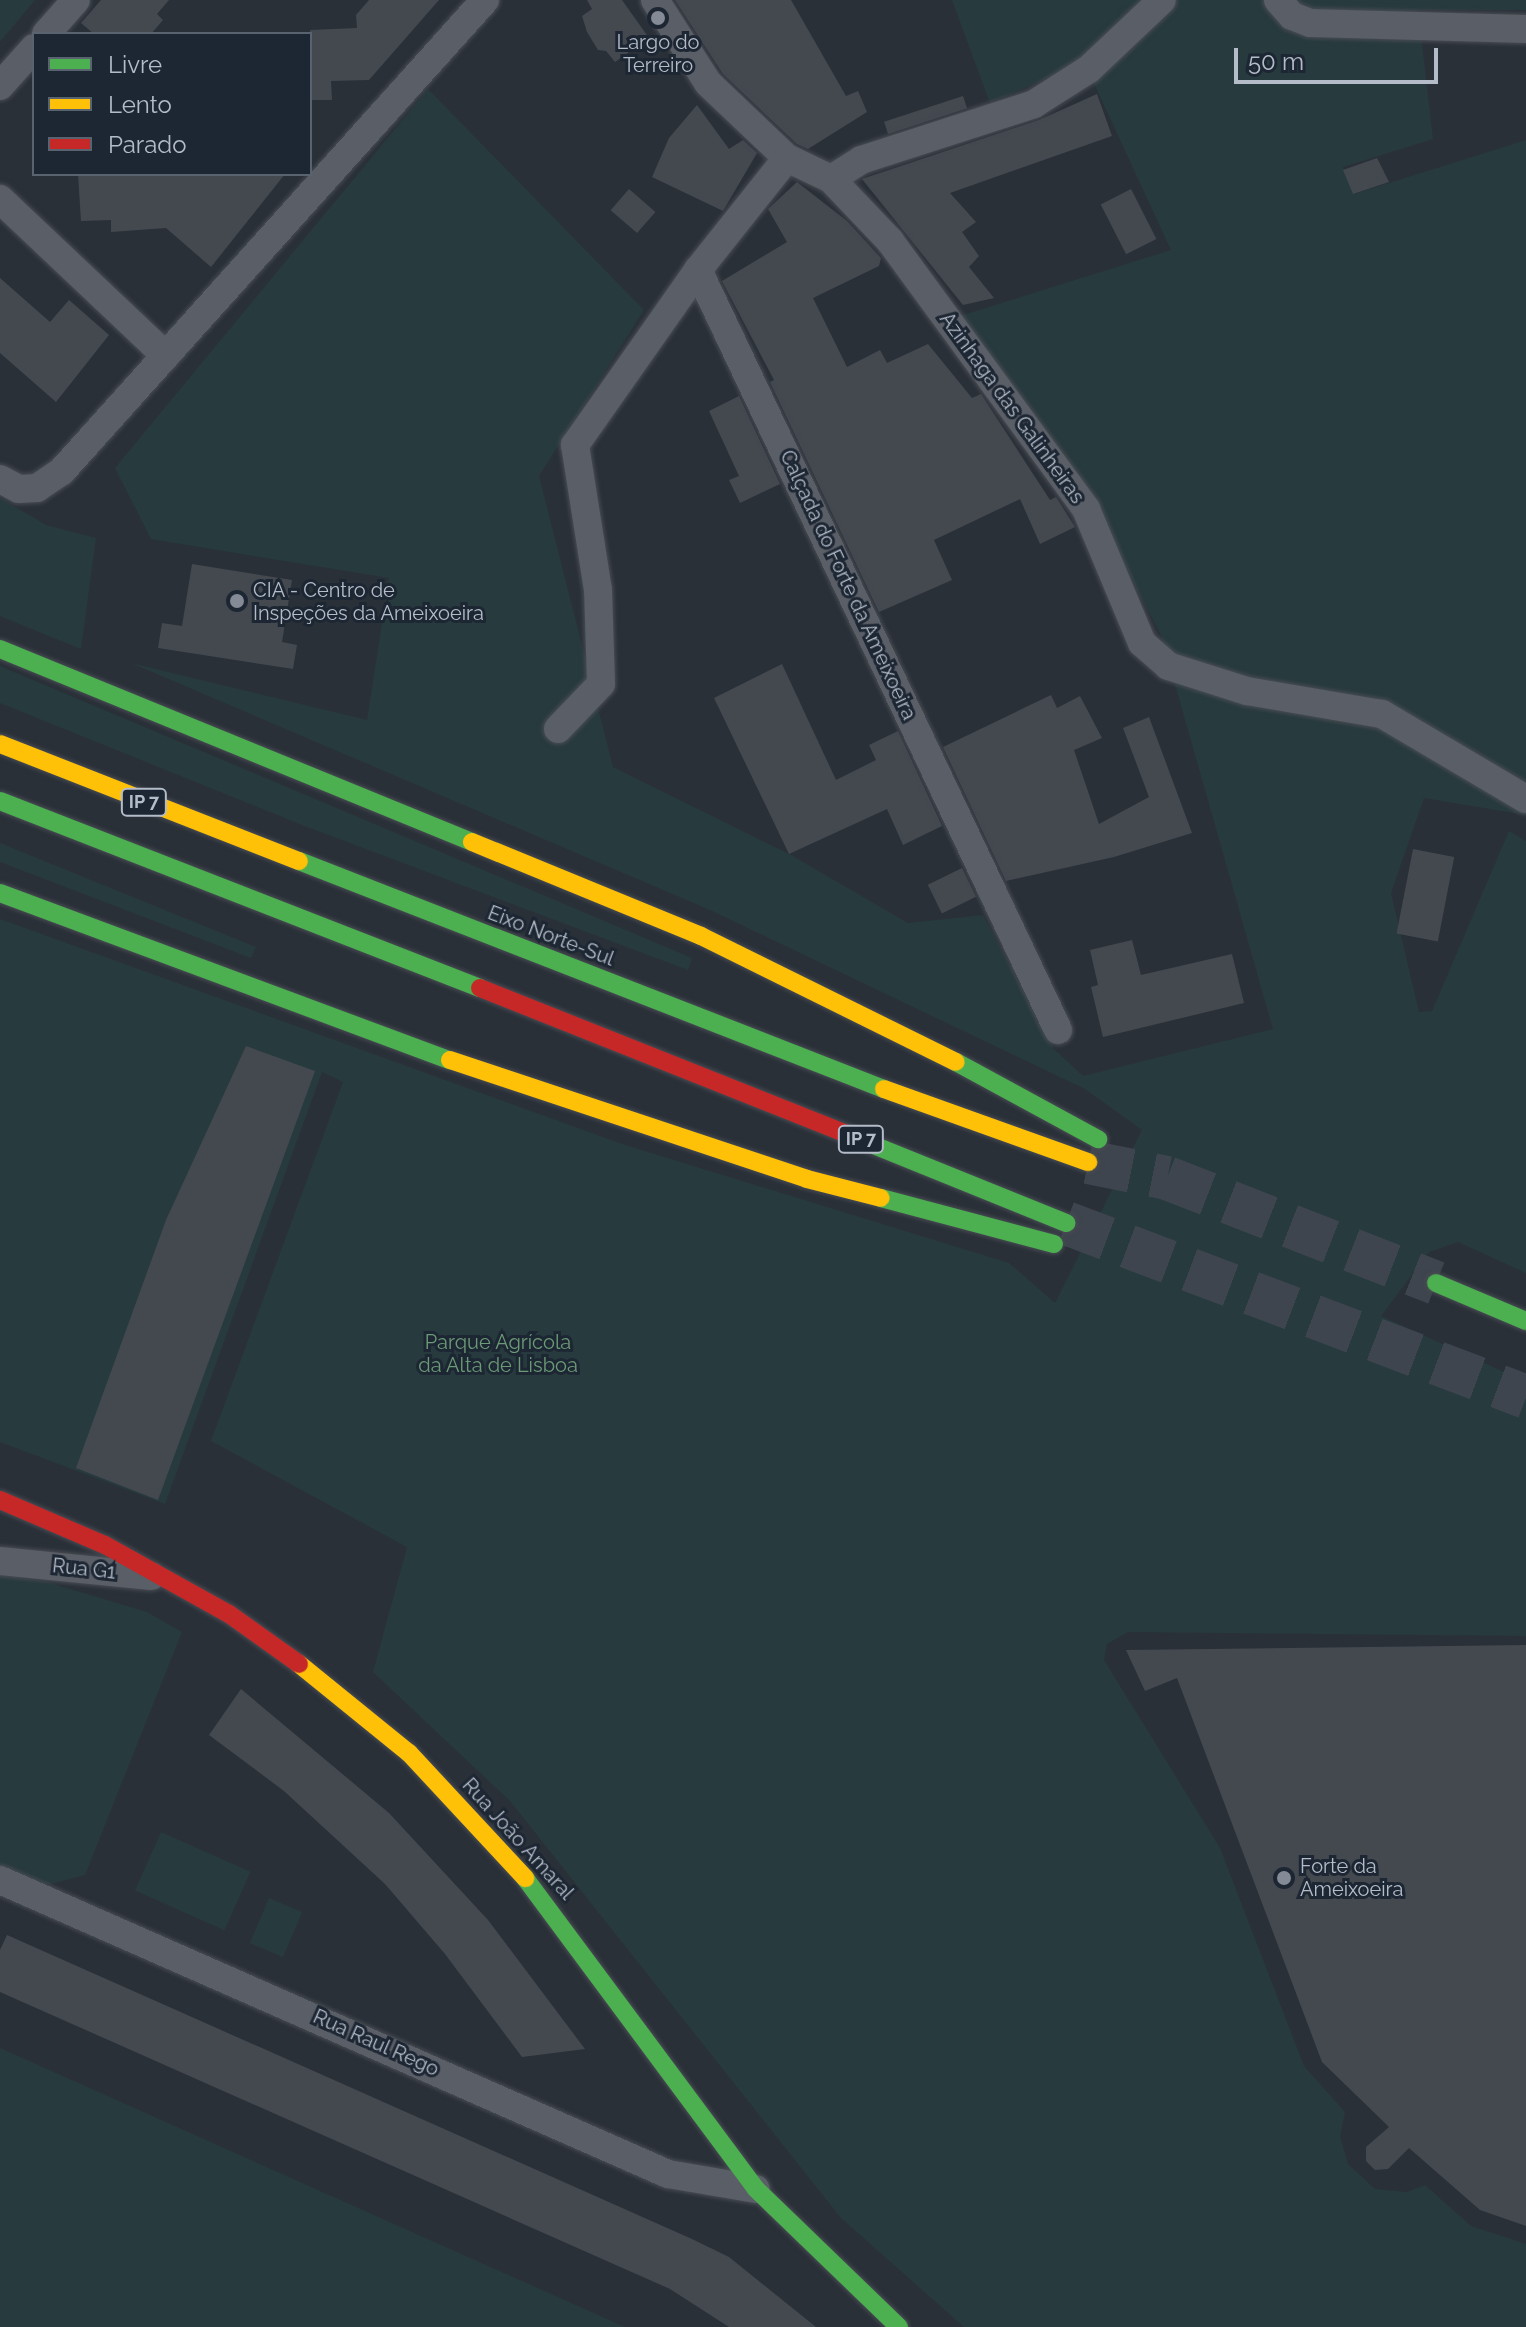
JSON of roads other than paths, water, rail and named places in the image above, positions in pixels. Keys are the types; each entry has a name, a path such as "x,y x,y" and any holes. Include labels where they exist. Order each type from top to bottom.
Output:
{"main road":[{"path":"0,649 701,936 969,1069 1098,1139"},
{"name":"Eixo Norte-Sul","path":"0,744 288,861 674,1006 953,1116 1088,1162"},
{"name":"IP 7","path":"0,801 270,910 655,1056 1066,1223"},
{"path":"0,893 243,979 444,1058 807,1179 1054,1244"},
{"path":"1436,1283 1526,1321"},
{"name":"Rua João Amaral","path":"0,1500 168,1577 315,1675 409,1753 488,1832 560,1920 756,2189 899,2327"}],"street":[{"path":"48,32 76,0"},
{"path":"0,479 19,489 52,482 485,0"},
{"path":"558,729 601,684 598,590 575,445 698,270 787,158 708,83 655,0"},
{"path":"831,179 861,160 1034,104 1089,69 1162,0"},
{"path":"1278,0 1292,16 1310,23 1526,29"},
{"path":"0,86 32,50"},
{"name":"Azinhaga das Galinheiras","path":"787,158 831,179 890,241 1086,509 1142,643 1168,666 1247,691 1382,714 1526,799"},
{"path":"0,199 166,356"},
{"name":"Calçada do Forte da Ameixoeira","path":"698,270 1058,1030"},
{"name":"Rua G1","path":"0,1561 168,1577"},
{"name":"Rua Raul Rego","path":"0,1880 668,2174 756,2189"}],"tunnel":[{"path":"1088,1162 1167,1178 1436,1283"},
{"path":"1066,1223 1526,1397"}],"place":[{"name":"Largo do Terreiro","path":"658,18"},
{"name":"CIA - Centro de Inspeções da Ameixoeira","path":"237,601"},
{"name":"Forte da Ameixoeira","path":"1284,1878"}],"park label":[{"name":"Parque Agrícola da Alta de Lisboa","path":"498,1354"}]}
